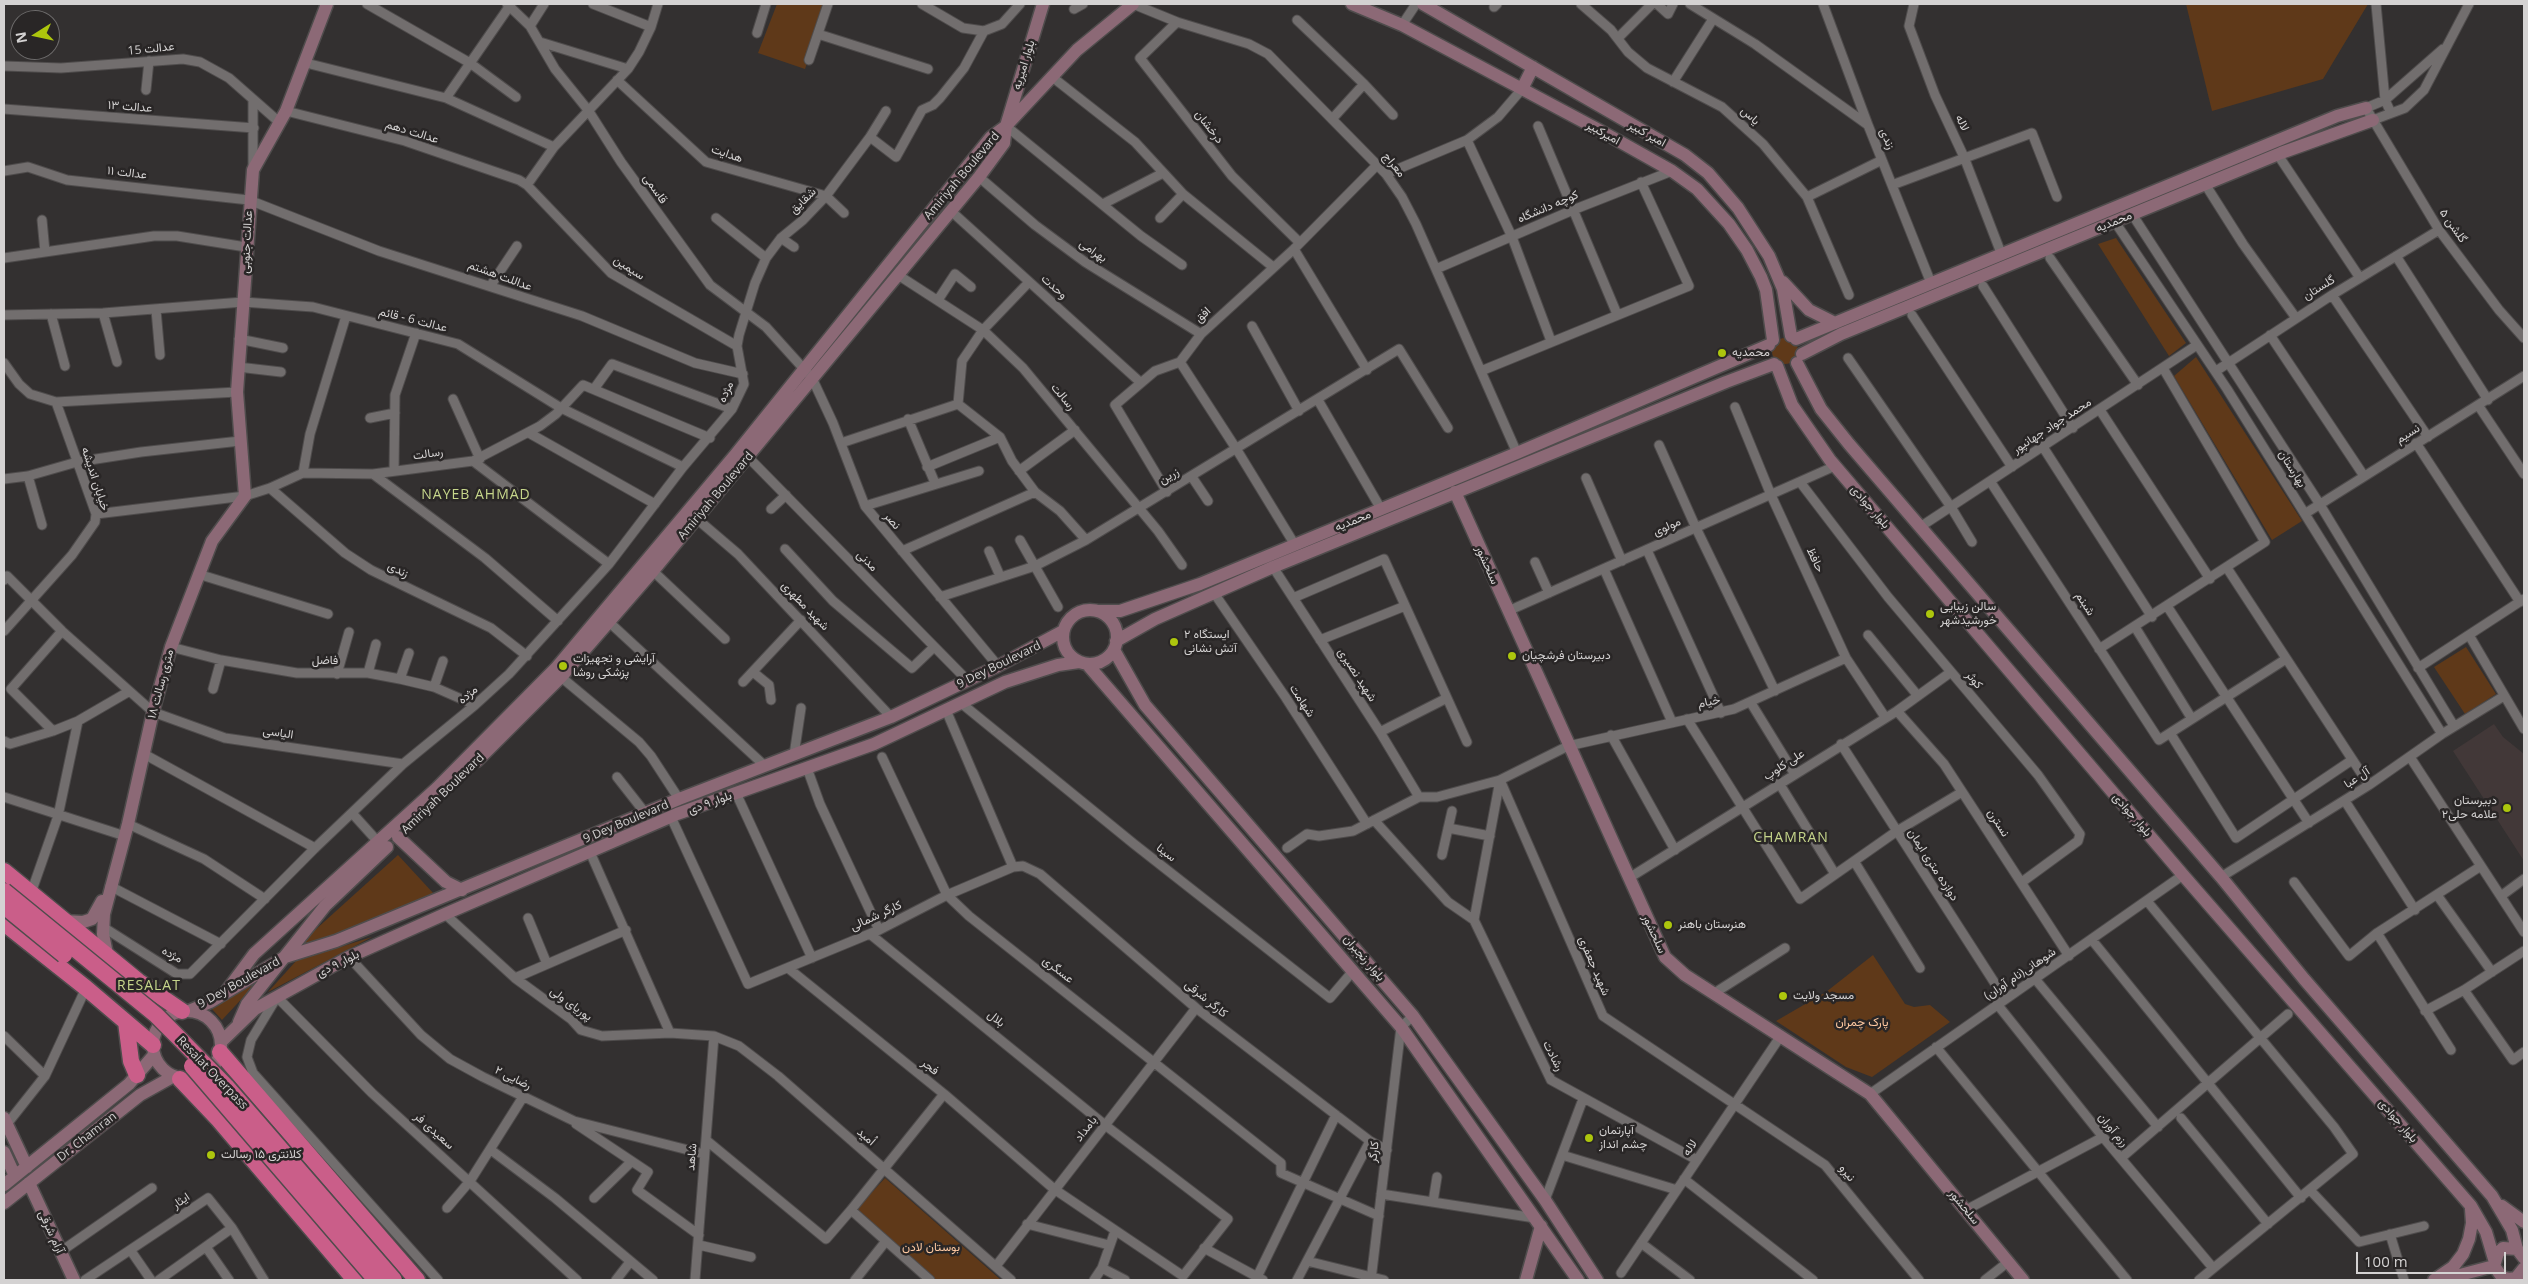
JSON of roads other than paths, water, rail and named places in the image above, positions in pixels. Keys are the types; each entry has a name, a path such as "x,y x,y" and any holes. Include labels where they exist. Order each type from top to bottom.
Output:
{"highway":[{"path":"4,871 138,981 186,1011"},
{"name":"Resalat Overpass","path":"4,891 156,1015 226,1086 394,1280"},
{"name":"Resalat Overpass","path":"4,906 149,1023 173,1046 218,1094 376,1280"},
{"path":"4,923 111,1009 154,1050"},
{"path":"111,1009 123,1008 131,1001 138,988 138,981"},
{"path":"126,1022 131,1061 137,1075"},
{"path":"220,1047 251,1091 417,1280"},
{"path":"177,1078 220,1120 355,1280"},
{"path":"220,1120 222,1108 230,1097 241,1092 251,1091"}],"street":[{"name":"عدالت جنوبی","path":"245,496 237,392 239,339 252,170 283,116 306,63 327,4"},
{"path":"446,98 509,4"},
{"name":"قاسمی","path":"509,4 530,26 555,69 588,110 621,162 693,264 710,285 766,328 808,374"},
{"path":"530,26 544,4"},
{"path":"593,4 651,26"},
{"path":"527,185 554,147 628,69 639,52 651,26 658,4"},
{"path":"757,34 764,4"},
{"path":"809,60 828,4"},
{"path":"922,4 963,28 984,31 1002,24 1020,4"},
{"name":"بلوار امیریه","path":"1006,126 1043,4"},
{"path":"1074,9 1083,4"},
{"path":"1133,4 1051,76 1006,126 1141,236 1182,265"},
{"name":"معراج","path":"1133,4 1177,22 1249,44 1268,54 1378,164 1406,204 1517,453"},
{"name":"امیرکبیر","path":"1352,4 1402,26 1522,89 1672,171 1697,189 1716,209 1747,250 1766,290 1771,343"},
{"path":"1402,26 1416,4"},
{"name":"امیر کبیر","path":"1423,4 1685,155 1708,173 1753,228 1779,277 1794,337"},
{"name":"یاس","path":"1580,4 1618,38 1628,52 1647,68 1722,107 1762,144 1808,197 1849,295"},
{"path":"1618,38 1652,4"},
{"path":"1657,4 1668,14 1674,4"},
{"path":"1690,4 1755,44 1868,125"},
{"name":"زندی","path":"1823,4 1868,125 1931,283"},
{"name":"لاله","path":"1914,4 1908,26 1935,96 1964,157 2001,253"},
{"path":"2376,4 2385,100 2390,113"},
{"path":"2373,120 2405,108 2424,90 2469,4"},
{"path":"372,5 470,63 516,97"},
{"path":"1673,82 1713,19"},
{"path":"1297,20 1364,84 1393,115"},
{"name":"درخشان","path":"1177,22 1140,58 1232,176 1297,246 1367,370"},
{"path":"870,137 896,157 922,110 933,105 964,68 984,31"},
{"path":"818,34 928,69"},
{"path":"540,42 628,69"},
{"path":"2366,108 2385,100 2444,49"},
{"name":"عدالت 15","path":"4,66 71,67 121,65 149,60 183,59 200,62 229,78 253,100 283,116"},
{"path":"146,90 149,60"},
{"path":"306,63 446,98 554,147"},
{"path":"1386,174 1467,140 1498,117 1522,89 1532,67"},
{"path":"1051,76 1135,142 1183,194 1273,267"},
{"name":"هدایت","path":"617,80 706,162 826,196"},
{"path":"1333,118 1364,84"},
{"path":"252,170 253,100"},
{"name":"گلشن ۵","path":"2366,108 2439,230 2499,310 2524,338"},
{"name":"محمدیه","path":"1794,337 1835,323 2337,116 2366,108"},
{"name":"عدالت ۱۳","path":"4,109 254,128"},
{"name":"شقایق","path":"746,312 766,258 781,238 803,220 826,196 870,137 886,110"},
{"name":"عدالت دهم","path":"283,116 405,141 509,175 527,185"},
{"name":"محمدیه","path":"1799,359 1841,334 2205,184 2373,120"},
{"name":"Amiriyah Boulevard","path":"225,993 254,954 379,843 492,734 556,668 808,374 898,275 979,177 1004,143 1006,126"},
{"name":"Amiriyah Boulevard","path":"239,1022 247,1004 325,906 507,733 562,677 653,571 749,458 808,374 991,138 1006,126"},
{"path":"1538,126 1617,314"},
{"path":"1892,185 2032,133 2057,198"},
{"path":"1467,140 1512,236 1551,341"},
{"path":"2278,155 2360,278"},
{"path":"1808,197 1882,160"},
{"name":"افق","path":"1180,362 1201,334 1297,246 1378,164"},
{"name":"عدالت ۱۱","path":"4,171 28,166 41,169 67,180 249,200"},
{"name":"کوچه دانشگاه","path":"1436,269 1573,210 1672,171"},
{"path":"1103,204 1163,173"},
{"name":"بهرامی","path":"979,177 1035,225 1086,262 1201,334"},
{"path":"1481,371 1689,286 1641,182"},
{"path":"2205,184 2243,244 2296,318"},
{"name":"سیمین","path":"527,185 611,273 737,346"},
{"path":"1160,218 1183,194"},
{"path":"826,196 844,213"},
{"name":"عداللت هشتم","path":"249,200 379,251 491,285 539,304 582,316 694,362 743,374"},
{"name":"وحدت","path":"951,210 1140,382"},
{"name":"بهارستان","path":"2132,214 2319,503 2454,726"},
{"path":"716,218 766,258"},
{"path":"42,220 45,252"},
{"name":"بهارستان","path":"2115,222 2216,371 2442,734"},
{"name":"گلستان","path":"2216,371 2332,294 2439,230"},
{"path":"4,258 159,236 177,236 246,247"},
{"path":"781,238 794,247"},
{"path":"491,285 517,246"},
{"path":"2396,256 2488,400"},
{"path":"2050,258 2138,384"},
{"path":"938,300 955,274 971,287"},
{"name":"رسالت","path":"898,275 983,330 1023,368 1139,509 1182,565"},
{"path":"1779,277 1799,301 1821,317 1835,323"},
{"path":"958,404 962,361 983,330 1029,282"},
{"path":"1983,286 2073,428"},
{"path":"2332,294 2428,437"},
{"name":"عدالت 6 - قائم","path":"4,315 103,313 243,302 313,307 458,344 561,408 683,468"},
{"path":"156,310 160,355"},
{"name":"مژده","path":"103,927 176,974 190,974 315,848 403,764 476,705 526,656 609,564 683,468 710,438 732,409 743,388 743,374 737,346 746,312"},
{"path":"103,313 117,362"},
{"path":"51,314 65,366"},
{"path":"1912,315 2012,466"},
{"path":"303,473 310,434 346,316"},
{"path":"1252,326 1299,412"},
{"path":"394,471 395,395 416,333"},
{"path":"2270,334 2364,476"},
{"path":"1783,335 1794,337 1802,348 1799,359 1790,368 1775,365 1769,356 1771,343 1783,335"},
{"path":"239,339 283,348"},
{"name":"محمدیه","path":"1098,611 1120,611 1177,592 1517,453 1771,343"},
{"name":"محمد جواد جهانپور","path":"1920,527 2198,345"},
{"name":"زرین","path":"940,597 1035,566 1086,540 1237,450 1399,349 1448,428"},
{"path":"1848,358 1951,507 1972,542"},
{"name":"بلوار جوادی","path":"1799,359 1828,418 2221,877 2304,979 2492,1196 2512,1230 2522,1254"},
{"path":"1167,492 1115,404 1161,367 1180,362 1295,545"},
{"path":"4,363 19,384 30,394 56,402 237,392"},
{"path":"710,438 594,389 612,364 732,409"},
{"name":"محمدیه","path":"1115,645 1134,629 1214,593 1726,382 1775,365"},
{"name":"بلوار جوادی","path":"1775,365 1796,413 1835,466 2183,875 2471,1206 2486,1232 2494,1262"},
{"path":"238,368 281,372"},
{"path":"2100,650 2265,542 2163,368"},
{"name":"نصر","path":"808,374 841,442 865,506 998,666"},
{"path":"2521,378 2524,388"},
{"name":"نسیم","path":"2306,513 2319,503 2521,378"},
{"name":"رسالت","path":"96,514 245,496 270,488 303,473 373,474 476,460 529,433 561,408 583,385 594,389"},
{"path":"453,399 476,460 609,564"},
{"path":"1318,400 1381,509"},
{"name":"خیابان اندیشه","path":"4,631 86,537 95,522 96,514 56,402"},
{"path":"841,442 958,404"},
{"path":"958,404 1000,438 1019,471 1035,492 1060,511 1086,540"},
{"path":"2478,406 2524,474"},
{"name":"حافظ","path":"1735,407 1771,495 1846,658 1885,717"},
{"path":"2100,410 2210,579"},
{"path":"370,418 395,413"},
{"path":"908,419 935,483"},
{"path":"1019,471 1075,430"},
{"path":"529,433 655,504"},
{"path":"927,467 1000,438"},
{"path":"4,479 28,476 77,462 141,452 240,441"},
{"path":"2416,444 2522,600 2418,668"},
{"path":"1659,445 1696,528 1775,691"},
{"path":"2043,447 2152,617"},
{"name":"مدنی","path":"749,458 968,681"},
{"name":"مولوی","path":"1508,611 1835,466"},
{"path":"865,506 979,471"},
{"path":"373,474 485,558 558,621"},
{"path":"28,476 42,525"},
{"path":"1192,477 1208,501"},
{"path":"1586,478 1622,561"},
{"name":"شبنم","path":"1990,481 2159,740 2170,733"},
{"name":"کوثر","path":"1800,482 1888,597 2038,775 2080,834 2078,841 2022,882"},
{"name":"زندی","path":"270,488 345,553 371,570 484,624 526,656"},
{"path":"902,551 1035,492"},
{"name":"سلحشور","path":"1456,492 1568,746 1665,957 1685,975 1713,994 1870,1094 2023,1280"},
{"path":"771,509 786,495"},
{"name":"۱۸ متری رسالت","path":"110,886 128,824 153,712 171,648 212,541 245,496"},
{"name":"شهید مطهری","path":"697,518 738,554 891,717"},
{"path":"1020,540 1058,607"},
{"path":"785,548 834,601 912,668 934,647"},
{"path":"1647,550 1721,712"},
{"path":"989,551 1000,576"},
{"path":"1292,598 1384,560 1467,742"},
{"path":"1535,562 1549,594"},
{"name":"شهید نصیری","path":"1273,568 1380,732 1418,797"},
{"path":"2227,568 2369,785"},
{"path":"1604,569 1672,722"},
{"path":"653,571 725,639"},
{"path":"198,574 328,614"},
{"name":"الیاسی","path":"4,580 7,576 62,631 128,692 153,712 225,738 403,764"},
{"name":"شهامت","path":"1214,593 1370,822 1456,910 1474,920"},
{"path":"1320,640 1405,606"},
{"path":"2167,606 2309,823"},
{"path":"1080,611 1098,611 1113,623 1115,645 1103,661 1083,663 1073,658 1064,646 1063,631 1073,616 1080,611"},
{"path":"743,682 801,620"},
{"path":"609,622 765,766"},
{"path":"2135,627 2192,719"},
{"path":"53,731 11,689 62,631"},
{"name":"9 Dey Boulevard","path":"186,1011 225,993 285,958 322,947 679,799 891,717 998,666 1063,631"},
{"path":"337,674 349,632"},
{"path":"1868,635 1918,696"},
{"path":"2469,635 2524,729"},
{"path":"368,673 376,644"},
{"name":"بلوار رنجبران","path":"1115,645 1145,705 1413,1016 1545,1200 1597,1280"},
{"name":"فاضل","path":"171,648 221,660 298,673 368,673 400,678 434,686 476,705"},
{"path":"400,678 409,653"},
{"name":"خیام","path":"1418,797 1437,797 1500,780 1568,746 1721,712 1751,703 1846,658"},
{"path":"2286,659 2170,733 2236,838 2352,760"},
{"path":"213,689 221,660"},
{"path":"434,686 443,661"},
{"name":"بلوار رنجبران","path":"1083,663 1401,1027 1578,1280"},
{"name":"بلوار ۹ دی","path":"220,1047 239,1022 255,1009 349,957 444,914 671,817 874,744 1005,682 1058,665 1083,663"},
{"path":"753,672 769,685 771,700"},
{"name":"علی کلوپ","path":"1629,878 1897,710 1951,672"},
{"path":"562,677 639,742 651,756 679,799"},
{"path":"4,740 10,744 53,731 78,721 128,692"},
{"name":"آل عبا","path":"2221,877 2345,801 2454,726 2504,696"},
{"path":"1380,732 1447,698"},
{"name":"سینا","path":"961,702 1127,838 1330,998 1353,971"},
{"path":"1751,703 1794,773"},
{"path":"794,755 801,708"},
{"path":"946,710 1013,867"},
{"name":"نسترن","path":"1897,710 1944,764 2069,956"},
{"path":"1687,719 1800,899 1897,831 1962,792"},
{"path":"31,893 58,816 78,721"},
{"path":"1611,735 1675,850"},
{"name":"دوازده متری ایمان","path":"1841,744 1897,831 2001,1002"},
{"path":"144,754 315,848"},
{"path":"882,757 948,895"},
{"path":"2410,757 2524,932"},
{"path":"806,768 820,804 879,930"},
{"path":"617,777 646,814"},
{"path":"1474,920 1500,780"},
{"name":"شهید جعفری","path":"1500,780 1603,1016 1734,1105"},
{"path":"1779,783 1835,874"},
{"path":"736,794 812,958"},
{"path":"4,797 124,836"},
{"path":"1287,848 1304,835 1343,834 1418,797"},
{"path":"2345,801 2415,910"},
{"path":"1442,855 1452,811"},
{"path":"352,813 379,843"},
{"name":"کارگر شمالی","path":"671,817 748,984 870,934 948,895 1013,867"},
{"path":"128,824 204,859 265,899"},
{"path":"1448,828 1490,836"},
{"path":"398,837 446,882 462,890"},
{"path":"590,852 670,1033"},
{"path":"1854,861 1920,968"},
{"name":"کارگر شرقی","path":"1013,867 1023,866 1040,874 1196,1008 1370,1141 1386,1150"},
{"path":"2294,882 2348,956 2377,933 2481,866"},
{"name":"شوهانی(نام آوران)","path":"1870,1094 2001,1002 2036,980 2183,875"},
{"path":"2501,896 2524,879"},
{"path":"64,921 77,923 92,920 110,886"},
{"path":"107,954 103,927 110,886"},
{"path":"110,886 221,944"},
{"name":"عسگری","path":"948,895 969,916 1282,1163 1281,1173 1304,1183"},
{"path":"2437,895 2492,972"},
{"path":"2147,901 2334,1127 2354,1154 2199,1280"},
{"name":"پوریای ولی","path":"444,914 515,978 571,1019 582,1030 602,1036 670,1033 714,1036"},
{"path":"528,918 547,964"},
{"name":"رشادت","path":"1474,920 1512,996 1548,1076 1553,1082 1696,1160"},
{"path":"515,978 626,930"},
{"path":"2377,933 2450,1050"},
{"name":"بلال","path":"870,934 1106,1125 1228,1219 1204,1248"},
{"path":"2092,940 2301,1198"},
{"path":"1713,994 1785,948"},
{"path":"2425,1011 2464,990 2524,951"},
{"name":"رضایی ۲","path":"349,957 421,1035 450,1059 574,1121 704,1154"},
{"name":"فجر","path":"788,968 944,1094 1054,1189 1115,1231 1183,1276 1204,1248"},
{"path":"2288,994 2304,979"},
{"path":"2036,980 2158,1127"},
{"path":"27,1167 5,1121 45,1076 86,988"},
{"path":"2464,990 2513,1060 2524,1052"},
{"path":"253,1073 247,1057 251,1040 276,997"},
{"name":"سعیدی فر","path":"276,997 372,1092 577,1280"},
{"name":"رزم آوران","path":"2001,1002 2103,1137 2213,1268"},
{"name":"بامداد","path":"996,1266 1196,1008"},
{"path":"220,1047 210,1070 196,1078 177,1078 164,1070 154,1050 158,1027 173,1014 186,1011 204,1016 212,1022 220,1047 253,1073 438,1280"},
{"path":"2121,1158 2288,1014"},
{"path":"1401,1027 1413,1016"},
{"name":"کارگر","path":"1371,1278 1401,1027"},
{"path":"4,1036 45,1076"},
{"name":"شاهد","path":"696,1280 714,1036"},
{"name":"اُمید","path":"714,1036 739,1046 761,1062 1011,1280"},
{"name":"لاله","path":"1621,1273 1780,1037"},
{"path":"1936,1047 2127,1280"},
{"name":"Dr. Chamran","path":"4,1185 129,1084 154,1050"},
{"name":"Dr. Chamran","path":"4,1203 140,1095 177,1078"},
{"path":"706,1140 826,1239 885,1171 944,1094"},
{"path":"447,1208 470,1181 523,1097"},
{"path":"1545,1200 1583,1099"},
{"name":"نیرو","path":"1734,1105 1825,1165 1919,1280"},
{"path":"555,1110 648,1172 637,1190 699,1235"},
{"path":"1204,1248 1260,1279 1314,1158 1336,1114"},
{"path":"2181,1118 2268,1224"},
{"path":"1966,1210 2103,1137"},
{"path":"1297,1280 1370,1141"},
{"path":"491,1150 555,1198 654,1280"},
{"path":"4,1152 15,1176"},
{"path":"1562,1155 1677,1190"},
{"path":"594,1198 631,1162"},
{"path":"1433,1202 1437,1177"},
{"path":"1684,1179 1812,1280"},
{"name":"آرام شرقی","path":"29,1183 74,1280"},
{"path":"1304,1183 1379,1216"},
{"path":"60,1252 152,1188"},
{"path":"2310,1190 2358,1242 2424,1226"},
{"path":"1381,1194 1538,1222 1526,1280"},
{"path":"2492,1196 2524,1222"},
{"name":"ایثار","path":"85,1280 208,1198 232,1228 264,1280"},
{"path":"2434,1280 2453,1267 2463,1254 2469,1239 2472,1222 2471,1206"},
{"path":"851,1210 930,1280"},
{"path":"1027,1224 1109,1245"},
{"path":"159,1280 232,1228"},
{"path":"1094,1280 1102,1268 1115,1231"},
{"path":"2390,1234 2404,1280"},
{"path":"854,1280 886,1241"},
{"path":"1641,1243 1690,1280"},
{"path":"699,1245 751,1257"},
{"path":"206,1247 229,1280"},
{"path":"2441,1280 2494,1262 2504,1248 2522,1254"},
{"path":"131,1251 151,1280"},
{"path":"1307,1261 1384,1280"},
{"path":"616,1280 630,1262"},
{"path":"1985,1280 2008,1262"},
{"path":"2494,1262 2502,1277 2506,1280 2523,1272"},
{"path":"1102,1268 1125,1280"}],"place":[{"name":"محمدیه","path":"1722,353"},
{"name":"سالن زیبایی خورشیدشهر","path":"1930,614"},
{"name":"ایستگاه ۲ آتش نشانی","path":"1174,642"},
{"name":"دبیرستان فرشچیان","path":"1512,656"},
{"name":"آرایشی و تجهیزات پزشکی روشا","path":"563,666"},
{"name":"دبیرستان علامه حلی۲","path":"2507,808"},
{"name":"هنرستان باهنر","path":"1668,925"},
{"name":"مسجد ولایت","path":"1783,996"},
{"name":"آپارتمان چشم انداز","path":"1589,1138"},
{"name":"کلانتری ۱۵ رسالت","path":"211,1155"}],"district":[{"name":"NAYEB AHMAD","path":"476,495"},
{"name":"CHAMRAN","path":"1791,838"},
{"name":"RESALAT","path":"149,986"}],"park label":[{"name":"پارک چمران","path":"1862,1023"},
{"name":"بوستان لادن","path":"931,1248"}]}
